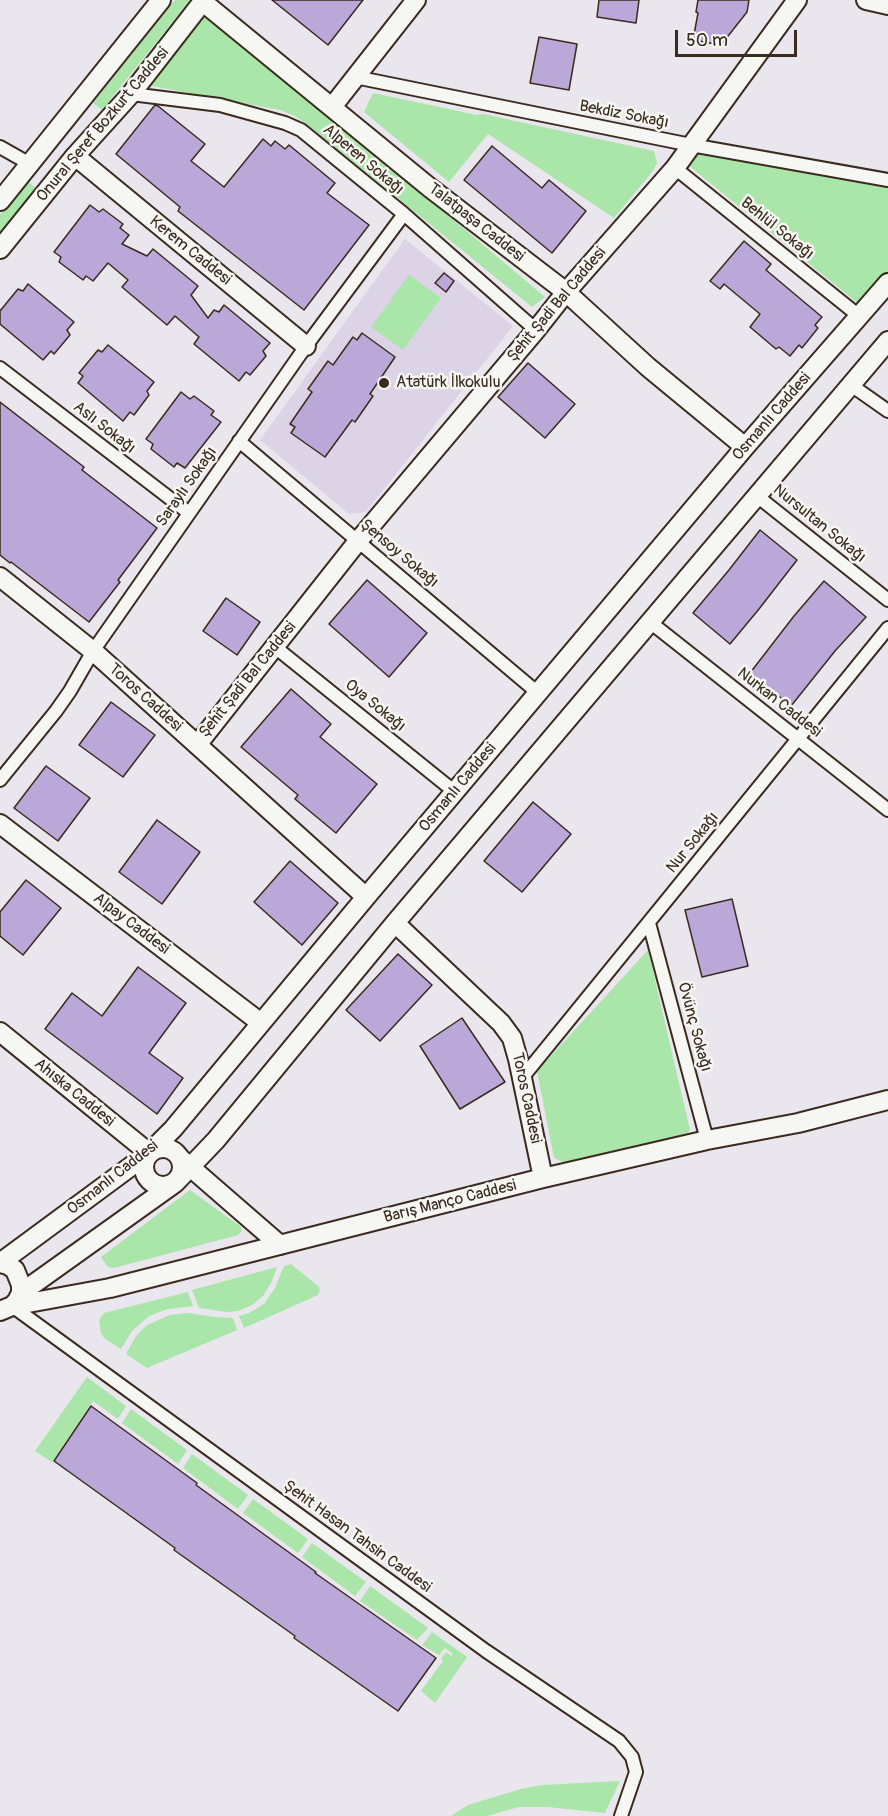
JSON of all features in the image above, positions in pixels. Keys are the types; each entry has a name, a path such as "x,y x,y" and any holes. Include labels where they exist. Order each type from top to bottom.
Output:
{"street":[{"name":"Onural Şeref Bozkurt Caddesi","path":"0,201 161,0"},
{"path":"332,108 416,0"},
{"name":"Şehit Şadi Bal Caddesi","path":"197,745 358,542 566,292 675,168 797,0"},
{"path":"866,0 888,5"},
{"name":"Onural Şeref Bozkurt Caddesi","path":"0,249 75,156 131,94 204,1"},
{"name":"Talatpaşa Caddesi","path":"204,1 429,187 566,292 648,367 745,447"},
{"name":"Bekdiz Sokağı","path":"355,77 691,145 888,180"},
{"name":"Alperen Sokağı","path":"131,94 220,105 260,115 301,130 404,214 536,330"},
{"path":"0,147 30,164"},
{"name":"Kerem Caddesi","path":"75,156 306,346"},
{"name":"Behlül Sokağı","path":"675,168 859,316"},
{"name":"Saraylı Sokağı","path":"0,780 56,711 93,651 239,441 404,214"},
{"name":"Osmanlı Caddesi","path":"0,1263 149,1153 189,1111 745,447 888,283"},
{"path":"11,1303 175,1183 186,1164 233,1120 395,923 888,341"},
{"name":"Aslı Sokağı","path":"0,368 189,513"},
{"path":"851,385 888,411"},
{"name":"Şensoy Sokağı","path":"239,441 538,693"},
{"name":"Nursultan Sokağı","path":"757,496 888,600"},
{"name":"Toros Caddesi","path":"0,577 93,651 366,897"},
{"name":"Nurkan Caddesi","path":"650,622 888,810"},
{"name":"Nur Sokağı","path":"522,1078 888,628"},
{"name":"Oya Sokağı","path":"275,647 454,792"},
{"name":"Alpay Caddesi","path":"0,824 261,1023"},
{"name":"Toros Caddesi","path":"395,923 501,1023 512,1038 543,1178"},
{"name":"Övünç Sokağı","path":"649,923 707,1140"},
{"name":"Ahıska Caddesi","path":"0,1032 149,1153"},
{"name":"Barış Manço Caddesi","path":"11,1303 110,1288 543,1178 707,1140 798,1123 888,1100"},
{"path":"175,1183 162,1187 156,1186 146,1178 143,1165 149,1153 154,1149 172,1150 280,1245"},
{"path":"0,1263 15,1270 19,1277 21,1285 11,1303"},
{"name":"Şehit Hasan Tahsin Caddesi","path":"11,1303 486,1651 619,1741 632,1756 636,1772 621,1816"}],"shaded area":[{"name":"Atatürk İlkokulu","path":"405,239 513,326 366,512 349,514 260,440"}],"green space":[{"path":"175,0 190,0 102,110 93,103"},
{"path":"201,13 287,80 545,297 532,307 295,116 280,110 147,85"},
{"path":"373,93 654,151 657,163 614,218 488,134 449,182 364,112"},
{"path":"695,153 888,188 888,271 860,305 688,165 688,161"},
{"path":"27,181 36,188 0,232 0,214"},
{"path":"409,275 441,298 403,350 371,327"},
{"path":"648,950 690,1130 686,1136 568,1164 554,1158 537,1071"},
{"path":"190,1190 241,1227 242,1231 238,1235 114,1268 108,1267 101,1257"},
{"path":"291,1264 319,1287 318,1295 244,1328 239,1316 264,1304 275,1288 284,1266"},
{"path":"277,1267 263,1296 252,1305 238,1311 227,1312 199,1308 192,1290"},
{"path":"188,1292 193,1306 168,1309 149,1316 132,1331 121,1349 104,1338 101,1333 99,1320 104,1313"},
{"path":"189,1313 233,1318 237,1330 147,1368 126,1354 136,1336 147,1325 170,1315"},
{"path":"87,1377 126,1406 118,1419 93,1401 52,1462 35,1451"},
{"path":"131,1409 187,1450 178,1464 122,1423"},
{"path":"192,1454 248,1495 238,1509 183,1468"},
{"path":"253,1499 308,1539 298,1553 243,1513"},
{"path":"312,1543 366,1582 355,1596 302,1557"},
{"path":"370,1586 428,1628 417,1640 360,1601"},
{"path":"432,1632 467,1657 435,1703 421,1691 443,1661 441,1659 446,1652 451,1656 453,1654 445,1648 439,1655 422,1645"},
{"path":"620,1781 605,1813 548,1807 519,1807 487,1816 451,1816 468,1805 521,1789 542,1785"}],"building":[{"path":"272,0 363,0 328,45"},
{"path":"599,0 639,0 636,23 597,17"},
{"path":"698,0 749,0 747,12 721,45 693,40"},
{"path":"539,37 577,44 569,90 530,83"},
{"path":"155,105 205,144 191,161 224,187 263,139 271,146 275,141 285,149 289,145 335,183 327,193 369,225 304,310 178,211 180,207 116,154"},
{"path":"492,146 542,188 549,180 586,211 552,253 464,180"},
{"path":"90,205 99,212 103,209 123,224 120,228 129,235 122,244 147,256 153,249 198,286 191,295 208,318 214,310 219,312 224,305 270,343 263,351 266,356 250,375 246,372 239,381 194,344 199,337 175,316 167,325 122,287 128,280 108,263 93,281 86,276 83,280 59,262 61,257 54,252"},
{"path":"744,241 771,264 766,270 822,317 815,325 818,328 802,348 799,345 790,356 779,347 776,349 750,327 760,314 724,284 720,289 710,281"},
{"path":"444,273 454,281 446,292 435,283"},
{"path":"28,284 74,322 67,330 70,335 54,354 51,351 43,360 0,324 0,311 18,289 23,291"},
{"path":"362,333 395,357 370,394 373,396 355,422 352,420 325,457 291,433 295,427 290,424 312,392 308,389 328,361 333,365 353,337 357,340"},
{"path":"108,345 154,382 147,391 149,395 134,415 130,412 123,421 78,383 83,376 79,373 98,350 102,352"},
{"path":"528,363 575,404 545,438 498,397"},
{"path":"181,392 190,399 194,396 214,411 211,415 221,422 185,468 177,463 174,467 151,449 153,444 146,439"},
{"path":"0,402 84,467 82,470 157,528 89,622 0,555"},
{"path":"760,530 797,560 730,644 693,613"},
{"path":"367,580 427,633 389,677 329,624"},
{"path":"824,581 866,617 791,706 750,673"},
{"path":"226,598 260,622 237,655 203,631"},
{"path":"291,689 331,724 320,737 377,784 336,833 295,799 298,795 241,747"},
{"path":"111,702 155,735 123,777 79,745"},
{"path":"46,766 90,798 58,841 14,808"},
{"path":"533,802 571,834 522,892 484,861"},
{"path":"157,820 200,852 162,904 119,872"},
{"path":"290,861 338,903 302,945 254,902"},
{"path":"26,880 61,908 23,955 0,936 0,912"},
{"path":"732,899 748,966 702,977 685,910"},
{"path":"398,954 432,985 380,1041 346,1010"},
{"path":"138,967 186,1003 149,1053 183,1078 157,1114 45,1029 72,993 102,1016"},
{"path":"462,1018 505,1082 460,1109 420,1046"},
{"path":"91,1406 315,1573 436,1658 398,1711 294,1638 295,1636 54,1461"}],"place":[{"name":"Atatürk İlkokulu","path":"384,383"}]}
